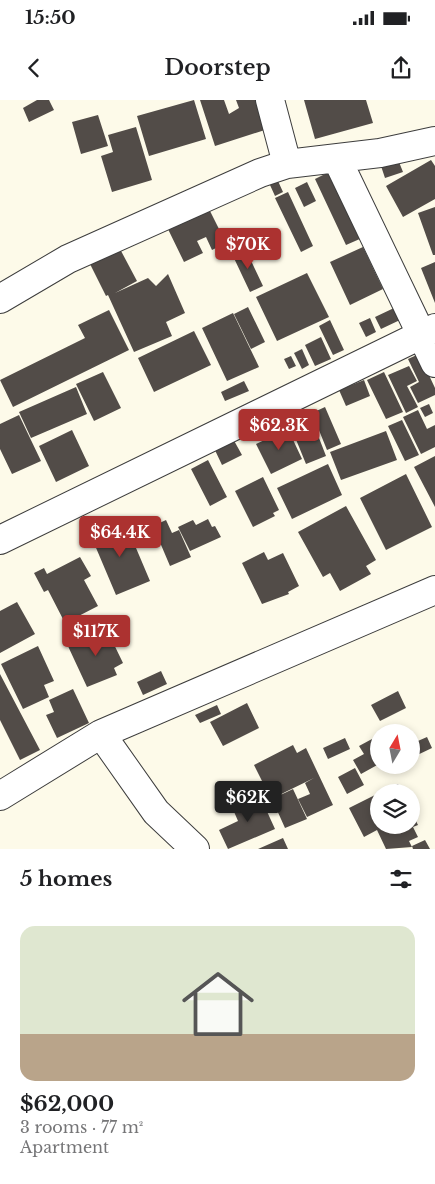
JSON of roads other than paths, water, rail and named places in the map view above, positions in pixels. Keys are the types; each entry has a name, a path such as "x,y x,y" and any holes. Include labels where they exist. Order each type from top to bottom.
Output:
{"street":[{"path":"270,100 286,164"},
{"path":"0,299 68,259 260,173 286,164 380,153 435,141"},
{"path":"337,159 428,331 435,363"},
{"path":"0,540 428,331"},
{"path":"0,796 101,734 435,590"},
{"path":"101,734 156,812 195,849"}]}
